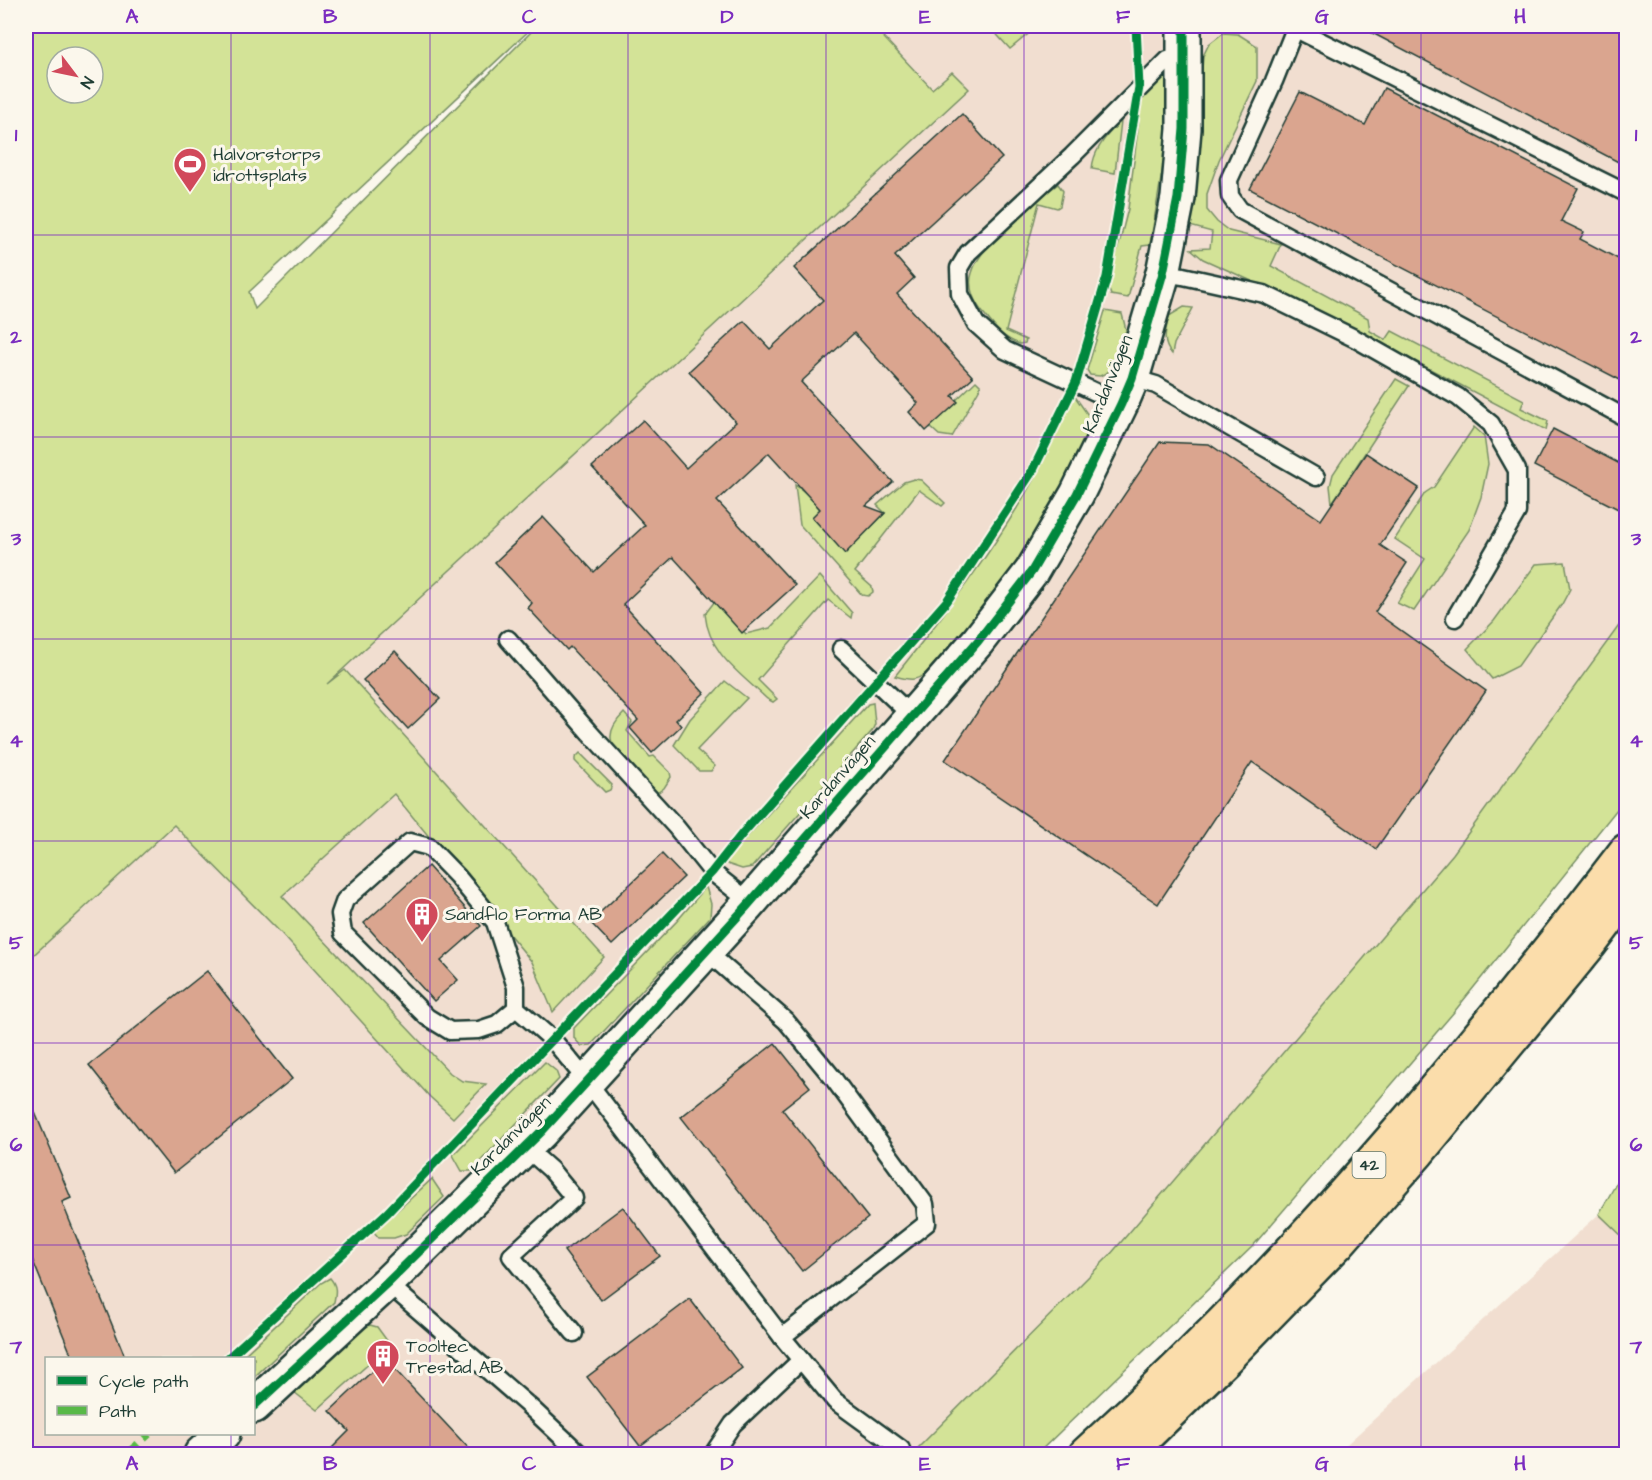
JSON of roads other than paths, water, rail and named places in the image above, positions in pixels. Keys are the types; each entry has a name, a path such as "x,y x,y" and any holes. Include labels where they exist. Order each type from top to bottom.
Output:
{"main road":[{"name":"42","path":"1086,1455 1207,1339 1318,1223 1398,1132 1567,929 1626,851"},
{"name":"42","path":"1127,1455 1338,1243 1418,1152 1589,945 1626,896"}],"street":[{"name":"Kardanvägen","path":"255,1405 387,1283 525,1147 587,1081 750,902 984,633 1032,571 1077,494 1126,391 1163,273 1178,198 1184,129 1185,41"},
{"path":"201,1455 222,1435"}],"lane":[{"path":"1626,193 1294,26 1274,81 1229,180 1230,196 1240,210 1626,418"},
{"path":"1185,41 1072,156 968,253 958,268 960,294 976,324 1005,350 1126,391 1156,385 1316,477"},
{"path":"1163,273 1264,294 1356,339 1448,391 1491,424 1517,470 1517,512 1455,618"},
{"path":"508,639 588,732 676,827 711,872 750,902"},
{"path":"841,649 912,716"},
{"path":"516,1008 497,1024 479,1030 450,1031 426,1017 343,933 340,914 345,900 410,842 429,847 457,876 495,922 516,987 516,1008 553,1040 587,1081 782,1337 835,1401 901,1449"},
{"path":"706,951 786,1022 833,1078 925,1204 927,1222 782,1337"},
{"path":"525,1147 551,1170 574,1198 511,1256 573,1333"},
{"path":"387,1283 530,1407 580,1455"},
{"path":"712,1455 733,1424 801,1360"}],"place":[{"name":"Halvorstorps idrottsplats","path":"190,193"},
{"name":"Sandflo Forma AB","path":"422,943"},
{"name":"Tooltec Trestad AB","path":"383,1385"}]}
